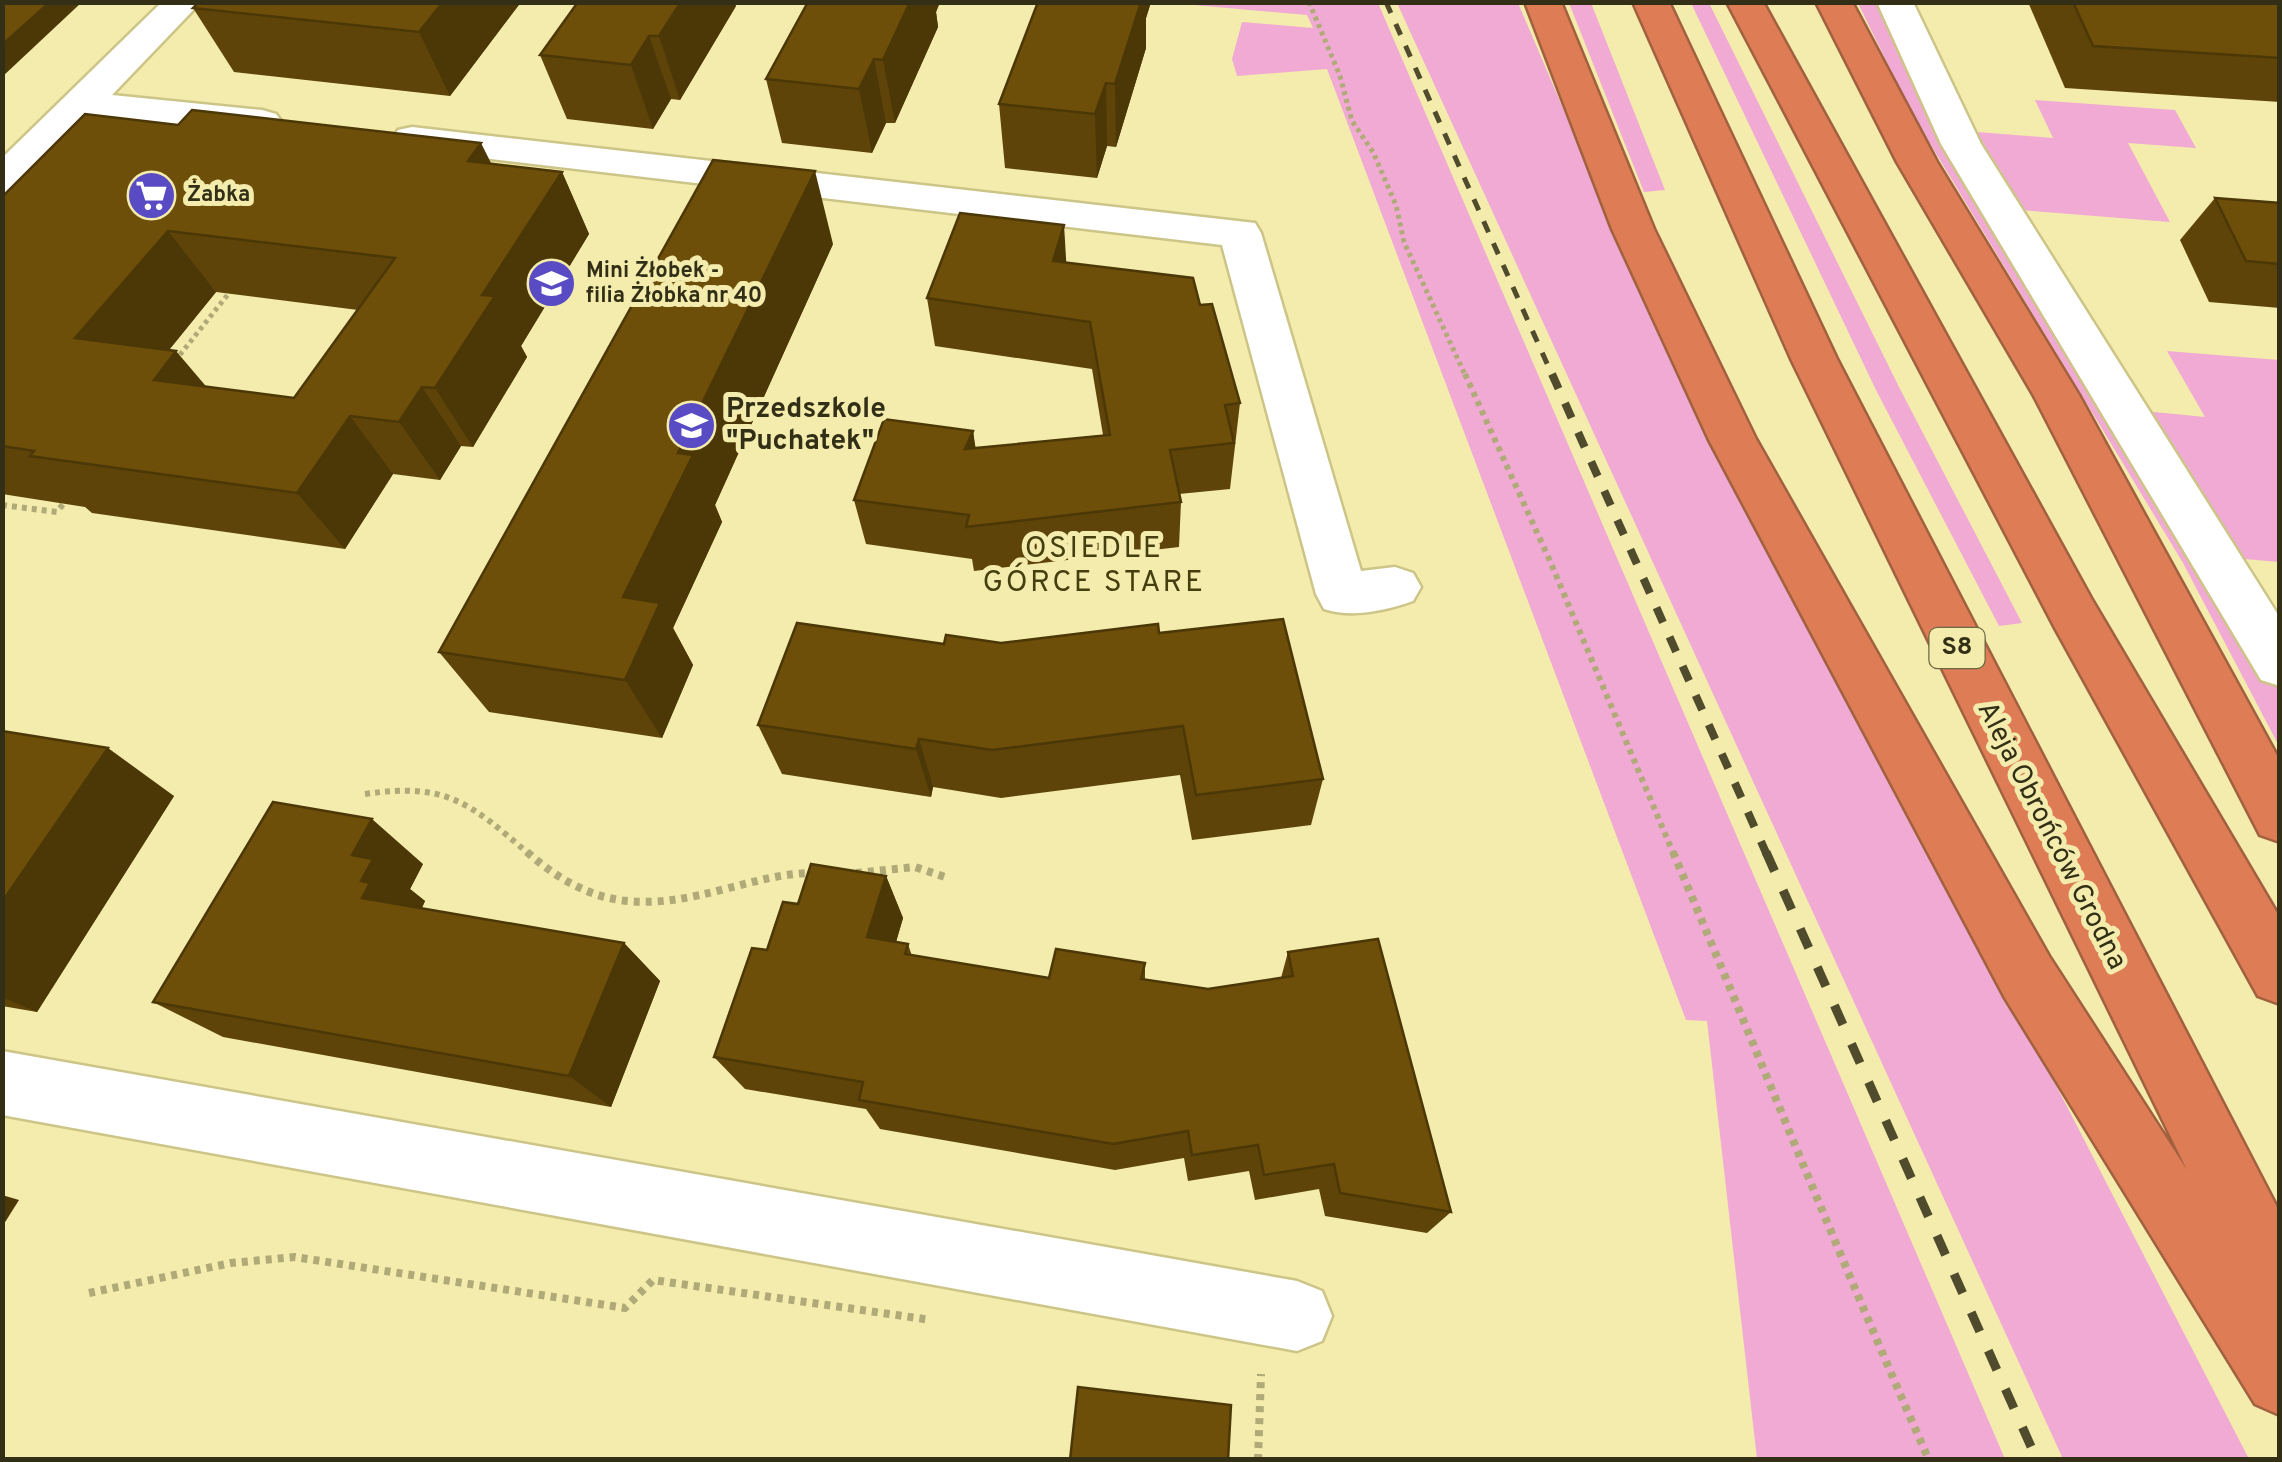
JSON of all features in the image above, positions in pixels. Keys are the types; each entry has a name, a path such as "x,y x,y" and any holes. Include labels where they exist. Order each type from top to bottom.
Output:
{"highway":[{"path":"1542,2 1633,229 1733,440 2026,976 2280,1379"},
{"name":"Aleja Obrońców Grodna","path":"1651,2 1824,379 2280,1286"},
{"path":"1744,2 1967,417 2214,864 2280,975"},
{"path":"1834,2 1916,162 2056,396 2280,816"}],"street":[{"path":"2,182 183,2"},
{"path":"1895,2 1962,144 2280,664"},
{"path":"81,103 296,126"},
{"path":"373,135 1240,233 1342,594 1394,587"},
{"path":"2,1083 1297,1316"}],"path":[{"path":"1309,2 1340,76 1352,121 1374,152 1396,204 1404,242 1550,561 1788,1124 1823,1219 1929,1460"},
{"path":"164,375 236,284"},
{"path":"2,505 57,512 80,481"},
{"path":"365,794 412,788 445,794 474,809 556,880 616,902 656,903 791,873 824,873"},
{"path":"841,873 915,866 948,878"},
{"path":"89,1293 231,1263 294,1257 625,1308 653,1280 942,1322"},
{"path":"1253,1364 1262,1374 1258,1460"}],"shaded area":[{"path":"1172,3 1378,3 2005,1459 1757,1459 1707,1021 1686,1020 1327,69 1237,76 1232,59 1242,22 1313,28 1307,15"},
{"path":"1397,3 1518,3 1660,335 1742,504 1998,973 2249,1459 2063,1459"},
{"path":"1569,3 1591,3 1665,190 1644,192"},
{"path":"1691,3 1709,3 1900,389 2022,623 1999,626 1876,390"},
{"path":"1858,3 1883,3 2197,556 2279,690 2279,746 2183,563 1911,112"},
{"path":"2035,100 2175,110 2196,148 2128,143 2170,222 2021,210 1977,132 2053,138"},
{"path":"2167,351 2279,360 2279,562 2233,558 2144,411 2205,417"}],"building":[{"path":"2,2 50,2 2,45"},
{"path":"199,2 443,2 419,32 193,8"},
{"path":"578,2 681,2 659,36 649,36 631,65 540,55"},
{"path":"808,2 910,2 883,60 874,59 859,89 766,79"},
{"path":"1038,2 1141,2 1115,84 1106,83 1095,114 999,104"},
{"path":"2073,2 2280,3 2280,58 2093,46"},
{"path":"192,110 481,143 468,161 562,172 482,295 495,296 435,388 422,387 399,422 350,416 297,493 30,456 34,451 2,446 2,197 85,114 178,125","holes":["168,231 395,258 294,398 154,380 176,351 75,338"]},
{"path":"713,160 815,171 678,453 693,455 623,597 660,603 625,680 439,652"},
{"path":"2215,198 2280,203 2280,264 2246,261"},
{"path":"960,213 1064,225 1053,261 1193,278 1200,305 1212,304 1240,403 1225,405 1234,443 1170,450 1181,502 966,527 969,515 854,500 884,419 973,431 965,449 1110,435 1090,322 927,298"},
{"path":"1283,619 1323,779 1196,795 1183,726 992,750 919,739 916,749 758,725 797,623 944,644 946,635 1001,643 1158,624 1159,633"},
{"path":"2,731 108,748 2,902"},
{"path":"273,802 372,819 352,855 373,859 361,881 370,883 362,898 624,943 569,1076 153,1002"},
{"path":"811,864 886,876 867,937 908,944 905,954 1049,978 1056,949 1145,963 1141,979 1208,989 1293,976 1288,952 1378,939 1451,1212 1340,1193 1334,1164 1264,1175 1258,1145 1192,1155 1188,1131 1113,1144 859,1100 863,1082 714,1057 752,948 767,950 783,902 798,904"},
{"path":"1078,1387 1231,1405 1228,1460 1070,1460"}],"railway":[{"path":"1386,2 1553,377"},
{"path":"1552,374 1767,855"},
{"path":"1766,852 2037,1460"}],"place":[{"name":"Żabka","path":"152,195"},
{"name":"Mini Żłobek - filia Żłobka nr 40","path":"551,284"},
{"name":"Przedszkole \"Puchatek\"","path":"691,426"}],"district":[{"name":"OSIEDLE GÓRCE STARE","path":"1094,566"}]}
